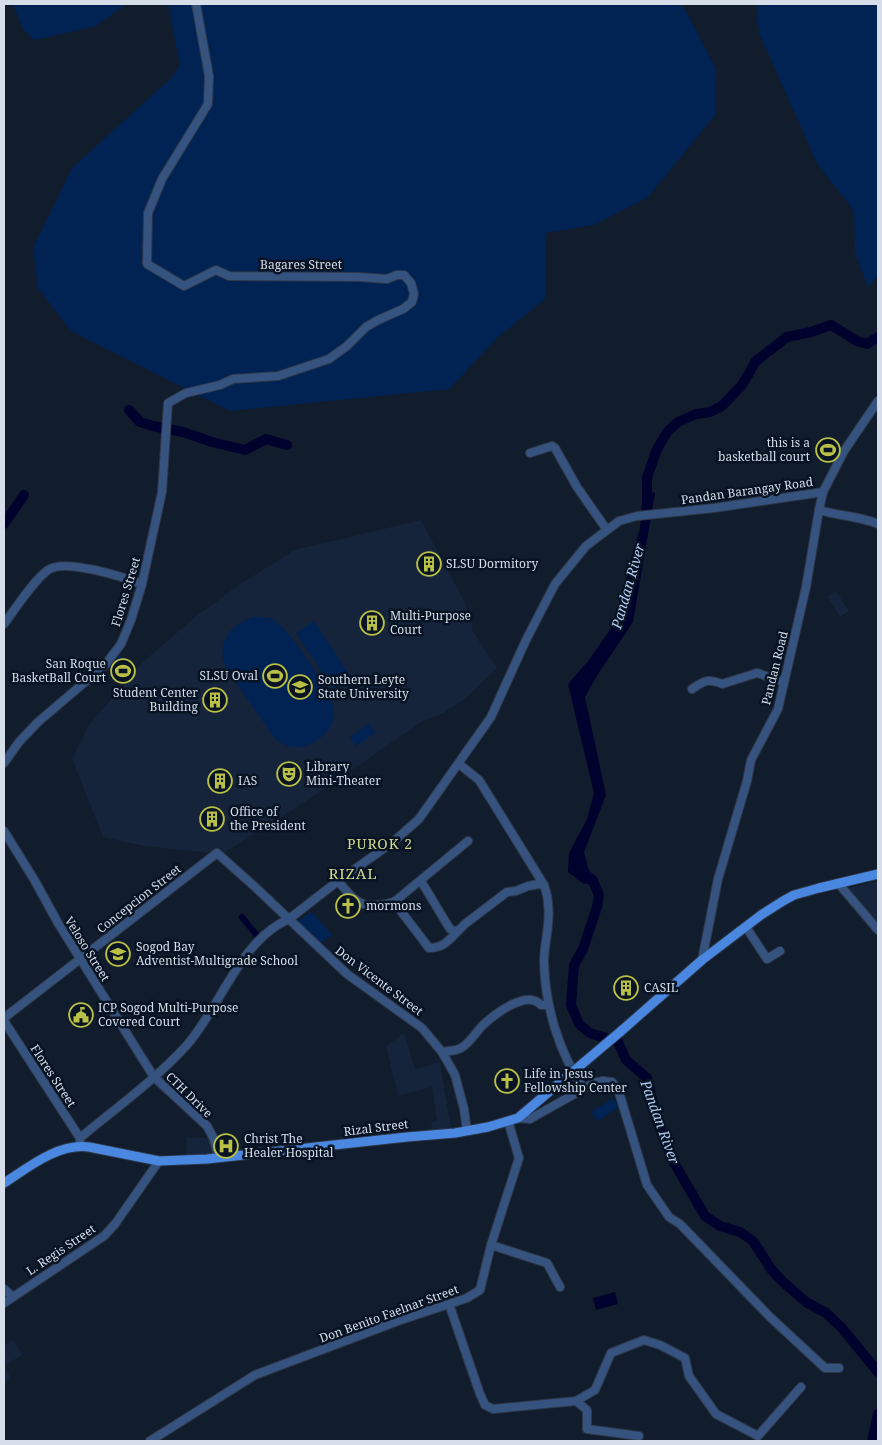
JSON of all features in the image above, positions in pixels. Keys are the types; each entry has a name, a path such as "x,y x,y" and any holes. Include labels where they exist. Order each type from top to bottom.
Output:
{"main road":[{"name":"Rizal Street","path":"4,1182 64,1148 79,1142 158,1161 219,1158 467,1131 518,1118 702,960 761,915 794,895 878,874"}],"street":[{"name":"Bagares Street","path":"166,440 168,403 186,393 233,380 278,376 329,359 347,346 366,327 403,309 412,302 414,294 411,283 404,275 397,275 387,279 229,276 216,270 184,286 147,264 148,213 162,179 208,104 210,76 196,4"},
{"name":"Pandan Barangay Road","path":"79,1142 154,1077 186,1045 203,1024 256,943 393,842 419,819 491,717 526,640 555,584 586,546 619,521 637,516 657,515 823,492 844,451 878,401"},
{"name":"Flores Street","path":"4,763 19,742 38,722 105,666 121,644 131,620 142,584 153,539 162,492 166,440"},
{"path":"530,453 552,446 555,448 577,487 607,530"},
{"name":"Pandan Road","path":"702,960 718,879 747,781 751,760 778,709 808,579 823,492"},
{"path":"819,510 835,515 868,520 878,524"},
{"path":"4,624 37,582 53,567 77,567 142,584"},
{"path":"692,689 704,681 713,680 722,684 757,674 784,682"},
{"path":"459,764 479,780 544,885 548,905 544,961 548,1005 559,1041 584,1089"},
{"name":"Veloso Street","path":"4,831 58,923 154,1077"},
{"path":"338,881 352,898 362,905 379,906 394,902 468,841"},
{"name":"Concepcion Street","path":"4,1019 217,853"},
{"name":"Don Vicente Street","path":"217,853 347,974 422,1028 442,1052 454,1076 460,1092 467,1131"},
{"path":"421,881 450,929 454,931 459,930"},
{"path":"838,883 878,930"},
{"path":"394,902 429,948 438,948 465,924 507,892 516,891 528,886 544,885"},
{"path":"746,927 767,959 780,951"},
{"path":"442,1052 460,1049 498,1013 517,1003 525,1000 536,1000 541,1005 548,1005"},
{"name":"Flores Street","path":"4,1019 79,1142"},
{"name":"CTH Drive","path":"154,1077 206,1126 213,1137 219,1158"},
{"path":"518,1118 530,1119 594,1083 612,1082 618,1089 647,1185 669,1217 680,1224 770,1317 825,1368 839,1368"},
{"name":"Don Benito Faelnar Street","path":"150,1441 255,1375 398,1321 467,1298 480,1290 491,1245 519,1158 508,1121"},
{"name":"L. Regis Street","path":"4,1303 62,1262 104,1236 115,1224 158,1161"},
{"path":"491,1245 547,1263 560,1286"},
{"path":"4,1289 13,1297"},
{"path":"450,1304 480,1394 485,1405 493,1409 576,1401 595,1390 611,1353 644,1340 660,1345 685,1358 689,1376 716,1414 758,1436 801,1387"},
{"path":"576,1401 586,1410 587,1429 639,1436"}],"shaded area":[{"path":"13,4 126,4 96,26 34,40 23,29"},
{"path":"168,4 680,4 683,6 716,69 715,115 648,197 594,225 545,233 545,299 498,337 449,389 230,411 71,331 38,288 33,248 72,168 171,78 180,66"},
{"path":"756,4 878,4 878,275 868,287 855,253 854,211 817,163 759,33"},
{"name":"this is a basketball court","path":"825,437 838,442 832,462 818,459"},
{"name":"Southern Leyte State University","path":"421,520 465,603 472,623 472,630 497,668 464,700 443,713 423,721 317,794 222,854 218,848 211,853 144,846 103,837 72,759 89,725 143,662 195,617 236,587 294,550"},
{"path":"836,591 849,611 840,617 827,597"},
{"name":"SLSU Oval","path":"256,617 274,620 290,636 319,677 332,703 334,717 330,727 319,739 306,746 292,747 275,739 226,668 223,651 228,635 239,624"},
{"path":"314,621 351,677 333,689 296,633"},
{"name":"San Roque BasketBall Court","path":"109,651 134,664 127,678 103,664"},
{"path":"369,723 375,733 356,746 350,737"},
{"path":"877,881 878,883 878,924 848,888"},
{"path":"312,912 332,935 318,945 297,921"},
{"path":"404,1033 415,1069 440,1062 451,1129 432,1131 431,1122 437,1121 432,1087 398,1096 386,1046"},
{"path":"613,1098 619,1107 598,1121 591,1112"},
{"path":"186,1137 210,1138 214,1156 187,1155"},
{"path":"13,1340 22,1355 4,1366 4,1346"},
{"path":"4,1366 11,1378 4,1382"}],"water":[{"path":"643,490 655,493 633,622 585,697 606,795 584,852 589,871 598,878 584,884 568,872 569,853 587,819 594,793 568,684 589,660 614,624 640,528"},
{"path":"615,1292 618,1304 596,1310 593,1298"}],"waterway":[{"name":"Pandan River","path":"647,503 647,478 657,449 668,431 678,422 696,414 710,412 722,406 742,385 756,361 787,337 831,325 857,341 867,344 878,337"},
{"path":"129,410 140,422 245,450 266,439 287,445"},
{"path":"4,524 24,495"},
{"name":"Pandan River","path":"580,875 593,881 599,895 583,949 574,965 571,1005 579,1024 590,1033 618,1042 626,1060 647,1078 657,1120 672,1159 705,1216 720,1226 740,1232 753,1241 771,1269 782,1281 806,1302 826,1313 841,1327 878,1372"},
{"path":"242,917 259,938"},
{"name":"Pandan River","path":"872,1441 878,1414"}],"place":[{"name":"this is a basketball court","path":"828,450"},
{"name":"SLSU Dormitory","path":"429,564"},
{"name":"Multi-Purpose Court","path":"372,623"},
{"name":"San Roque BasketBall Court","path":"123,671"},
{"name":"SLSU Oval","path":"275,676"},
{"name":"Southern Leyte State University","path":"300,687"},
{"name":"Student Center Building","path":"215,700"},
{"name":"Library Mini-Theater","path":"289,774"},
{"name":"IAS","path":"220,781"},
{"name":"Office of the President","path":"212,819"},
{"name":"mormons","path":"348,906"},
{"name":"Sogod Bay Adventist-Multigrade School","path":"118,954"},
{"name":"CASIL","path":"626,988"},
{"name":"ICP Sogod Multi-Purpose Covered Court","path":"81,1015"},
{"name":"Life in Jesus Fellowship Center","path":"507,1081"},
{"name":"Christ The Healer Hospital","path":"226,1146"}],"district":[{"name":"PUROK 2","path":"380,844"},
{"name":"RIZAL","path":"353,874"}]}
